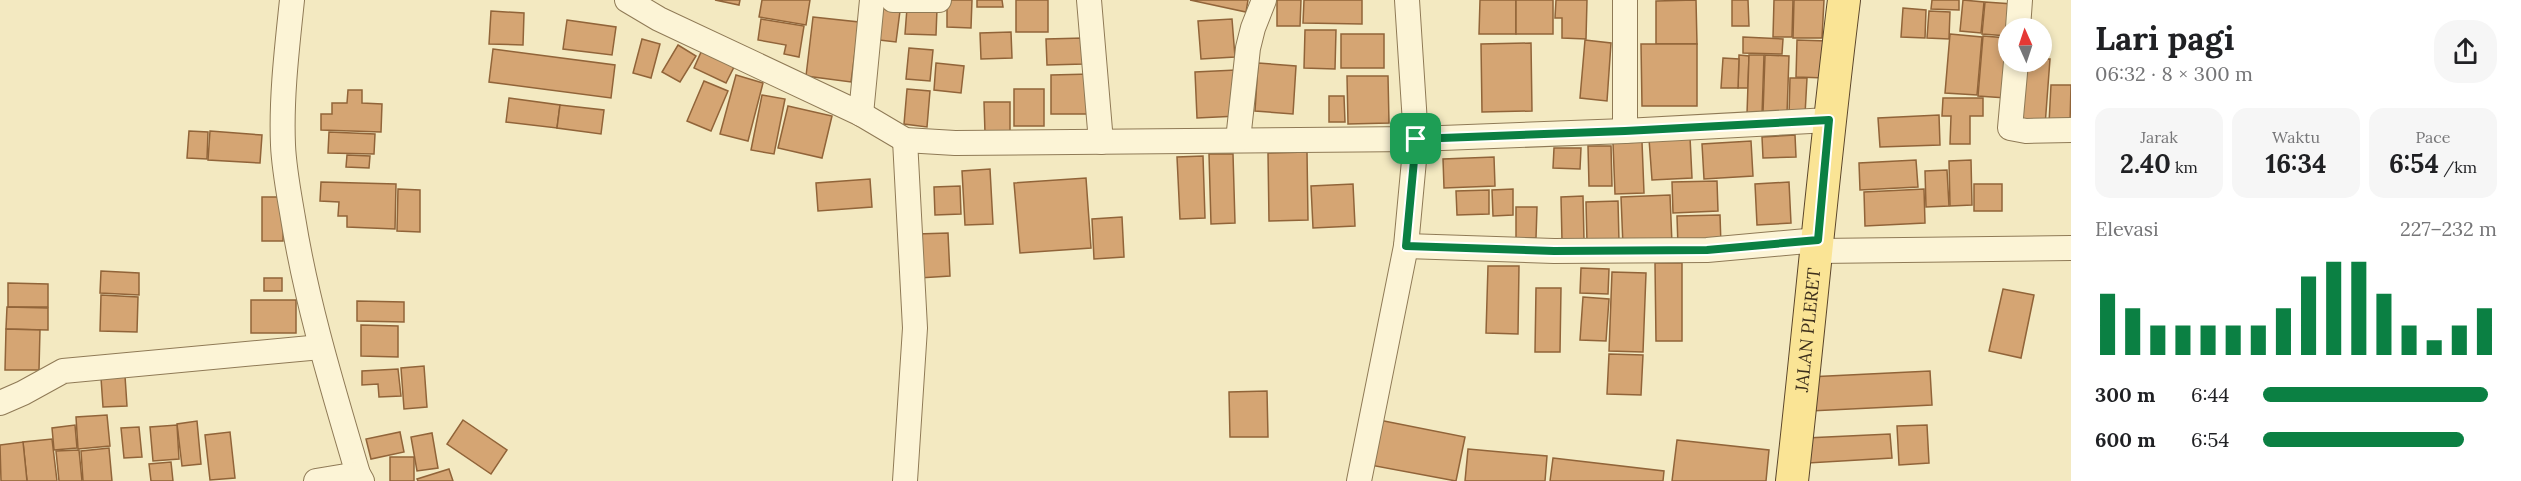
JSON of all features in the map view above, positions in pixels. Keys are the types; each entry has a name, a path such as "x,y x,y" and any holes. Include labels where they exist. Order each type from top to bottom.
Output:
{"main road":[{"name":"JALAN PLERET","path":"1792,481 1818,245 1829,120 1844,0"}],"street":[{"path":"292,0 284,68 283,146 302,272 321,347 360,477 316,481"},
{"path":"627,0 659,19 861,114 905,140 955,143 1416,139 1829,120"},
{"path":"861,114 872,0"},
{"path":"893,0 939,0"},
{"path":"1089,0 1101,142"},
{"path":"1238,140 1248,48 1264,0"},
{"path":"1359,481 1406,246 1416,139 1407,0"},
{"path":"1625,0 1625,131"},
{"path":"2019,18 2020,0"},
{"path":"2015,72 2010,128 2026,131 2071,130"},
{"path":"905,140 915,328 905,481"},
{"path":"1406,246 1554,251 1707,250 1818,245 2071,248"},
{"path":"0,403 63,371 321,347"}],"building":[{"path":"715,0 740,0 739,5"},
{"path":"762,0 810,0 806,25 759,17"},
{"path":"947,0 972,0 971,28 947,27"},
{"path":"977,0 1002,0 1003,7 977,7"},
{"path":"1016,0 1048,0 1048,32 1016,32"},
{"path":"1190,0 1248,0 1246,12"},
{"path":"1277,0 1301,0 1300,26 1277,26"},
{"path":"1304,0 1362,0 1362,24 1303,23"},
{"path":"1480,0 1516,0 1516,34 1479,34"},
{"path":"1516,0 1553,0 1553,34 1516,34"},
{"path":"1556,0 1587,0 1586,39 1562,38 1562,18 1555,18"},
{"path":"1696,0 1697,44 1656,44 1656,1"},
{"path":"1732,0 1748,0 1749,26 1732,26"},
{"path":"1774,0 1793,0 1792,37 1773,37"},
{"path":"1794,0 1824,0 1822,38 1793,38"},
{"path":"1932,0 1959,0 1959,10 1931,9"},
{"path":"1963,0 1984,2 1981,33 1960,31"},
{"path":"1985,2 2013,4 2011,18 1998,18 1998,35 1982,34"},
{"path":"874,8 900,11 896,42 871,39"},
{"path":"907,8 937,9 936,35 905,34"},
{"path":"1903,8 1926,10 1925,38 1901,37"},
{"path":"491,11 524,13 523,45 489,44"},
{"path":"1929,11 1950,12 1949,39 1927,38"},
{"path":"813,17 859,22 851,82 806,76"},
{"path":"761,19 804,26 799,57 784,54 786,45 758,40"},
{"path":"1232,19 1235,57 1201,59 1198,21"},
{"path":"567,20 616,27 612,55 563,49"},
{"path":"1305,30 1336,30 1335,69 1304,68"},
{"path":"1011,32 1012,58 981,59 980,33"},
{"path":"1341,34 1384,34 1384,68 1341,68"},
{"path":"1950,34 1982,37 1977,95 1945,93"},
{"path":"1983,36 1998,37 1998,72 2007,72 2006,98 1978,96"},
{"path":"1743,37 1783,39 1782,54 1743,53"},
{"path":"1083,38 1084,64 1047,65 1046,39"},
{"path":"642,39 660,44 651,78 633,73"},
{"path":"1585,40 1611,43 1607,101 1580,98"},
{"path":"1797,40 1827,41 1826,78 1796,77"},
{"path":"1531,43 1532,111 1482,112 1481,44"},
{"path":"1641,44 1697,44 1697,106 1642,106"},
{"path":"678,45 696,56 680,82 662,72"},
{"path":"909,48 933,50 930,81 906,79"},
{"path":"493,49 615,65 611,98 489,82"},
{"path":"702,50 735,65 726,83 694,68"},
{"path":"1739,55 1749,56 1748,88 1738,88"},
{"path":"1749,55 1764,55 1762,115 1747,114"},
{"path":"1765,55 1789,56 1787,114 1763,113"},
{"path":"1723,58 1739,59 1738,88 1721,88"},
{"path":"936,63 964,66 961,93 934,90"},
{"path":"1258,63 1296,66 1293,114 1255,111"},
{"path":"1236,70 1238,116 1197,118 1195,72"},
{"path":"2018,72 2049,72 2045,126 2015,124"},
{"path":"1091,74 1091,114 1051,114 1051,75"},
{"path":"736,75 763,83 748,141 720,134"},
{"path":"1347,76 1388,76 1389,123 1348,124"},
{"path":"1790,78 1807,78 1805,115 1789,115"},
{"path":"704,81 728,91 711,131 687,121"},
{"path":"2051,85 2071,85 2070,123 2049,123"},
{"path":"907,89 930,91 927,127 904,124"},
{"path":"1014,89 1044,89 1044,126 1014,126"},
{"path":"348,90 362,90 362,103 382,104 381,132 321,130 321,114 332,114 332,103 347,103"},
{"path":"762,95 785,99 774,154 751,150"},
{"path":"1329,96 1344,96 1345,122 1329,122"},
{"path":"509,98 560,105 557,128 506,122"},
{"path":"1943,98 1983,98 1983,116 1970,116 1970,144 1950,144 1951,116 1942,116"},
{"path":"984,102 1010,102 1010,133 985,133"},
{"path":"560,105 604,110 601,134 557,128"},
{"path":"788,106 832,116 822,158 778,148"},
{"path":"1939,115 1940,145 1880,147 1878,118"},
{"path":"189,131 208,132 207,159 187,158"},
{"path":"210,131 262,135 260,163 208,160"},
{"path":"329,132 375,134 374,154 328,153"},
{"path":"1795,135 1796,157 1763,158 1762,137"},
{"path":"1690,137 1692,178 1652,180 1649,139"},
{"path":"1751,141 1753,176 1704,179 1702,144"},
{"path":"1642,142 1644,193 1615,194 1613,143"},
{"path":"1588,146 1611,146 1612,186 1589,186"},
{"path":"1554,148 1581,148 1580,169 1553,168"},
{"path":"1307,152 1308,220 1269,221 1268,153"},
{"path":"1209,154 1233,154 1235,223 1211,224"},
{"path":"347,155 370,156 369,168 346,167"},
{"path":"1203,156 1205,218 1180,219 1177,157"},
{"path":"1494,157 1495,186 1444,188 1443,159"},
{"path":"1916,160 1918,187 1860,190 1859,163"},
{"path":"1971,160 1972,205 1950,206 1949,161"},
{"path":"990,169 993,224 965,225 962,171"},
{"path":"1947,170 1949,206 1926,207 1925,171"},
{"path":"1086,178 1091,248 1020,253 1014,183"},
{"path":"870,179 872,207 818,211 816,183"},
{"path":"1717,181 1718,211 1673,213 1672,182"},
{"path":"321,182 396,184 395,229 347,227 347,216 338,216 339,202 320,201"},
{"path":"1789,182 1791,223 1757,225 1755,184"},
{"path":"1353,184 1355,226 1313,228 1311,186"},
{"path":"1974,184 2002,184 2002,211 1974,211"},
{"path":"960,186 961,214 935,215 934,187"},
{"path":"398,189 420,190 420,232 397,231"},
{"path":"1513,189 1513,215 1493,216 1492,190"},
{"path":"1924,189 1925,223 1865,226 1864,192"},
{"path":"1489,190 1489,214 1457,215 1456,191"},
{"path":"1670,195 1672,244 1623,246 1621,197"},
{"path":"1583,196 1584,240 1562,241 1561,197"},
{"path":"262,197 284,197 283,241 262,241"},
{"path":"1618,201 1619,242 1587,243 1586,202"},
{"path":"1516,207 1537,207 1536,238 1516,238"},
{"path":"1720,215 1721,245 1678,247 1677,216"},
{"path":"1122,217 1124,257 1094,259 1092,219"},
{"path":"948,233 950,276 919,278 917,234"},
{"path":"1655,263 1682,263 1682,341 1656,341"},
{"path":"1488,266 1519,266 1518,334 1486,333"},
{"path":"1581,268 1609,269 1608,294 1580,293"},
{"path":"101,271 139,273 139,295 100,293"},
{"path":"1612,272 1646,273 1643,352 1609,351"},
{"path":"264,278 282,278 282,291 264,291"},
{"path":"8,283 48,284 48,307 8,307"},
{"path":"1536,288 1561,288 1560,352 1535,352"},
{"path":"2003,289 2034,295 2021,358 1989,351"},
{"path":"101,295 138,297 137,332 100,331"},
{"path":"1583,297 1609,299 1606,341 1580,340"},
{"path":"251,300 296,300 296,333 251,333"},
{"path":"357,301 404,302 404,322 357,321"},
{"path":"7,307 48,308 48,330 6,329"},
{"path":"361,325 398,326 398,357 361,356"},
{"path":"6,329 40,330 39,370 5,370"},
{"path":"1609,354 1643,355 1641,395 1607,394"},
{"path":"424,366 427,407 404,409 401,368"},
{"path":"398,369 401,396 379,397 378,384 362,385 362,371"},
{"path":"1930,371 1932,405 1810,411 1808,377"},
{"path":"125,376 127,406 103,407 101,378"},
{"path":"1267,391 1268,437 1230,437 1229,392"},
{"path":"107,415 110,446 78,449 76,417"},
{"path":"463,420 507,450 491,474 447,444"},
{"path":"1379,420 1465,437 1456,481 1370,465"},
{"path":"197,421 201,464 182,466 177,424"},
{"path":"75,425 77,448 54,450 52,428"},
{"path":"177,425 179,459 153,461 150,427"},
{"path":"1927,425 1929,463 1899,465 1897,426"},
{"path":"139,427 142,457 124,458 121,428"},
{"path":"230,432 235,478 210,480 205,435"},
{"path":"400,432 404,452 371,459 366,439"},
{"path":"432,433 438,468 417,471 411,437"},
{"path":"1890,434 1892,458 1808,463 1806,438"},
{"path":"52,439 57,481 27,481 23,442"},
{"path":"1677,440 1769,450 1766,481 1672,481"},
{"path":"23,442 27,481 1,481 0,445"},
{"path":"109,448 112,481 83,481 81,451"},
{"path":"1468,449 1547,456 1545,481 1465,481"},
{"path":"79,450 82,481 59,481 56,451"},
{"path":"390,457 414,457 414,481 390,481"},
{"path":"1553,458 1664,471 1663,481 1550,481"},
{"path":"171,462 173,481 151,481 149,464"},
{"path":"449,469 453,481 418,481 417,479"}],"route":[{"path":"1829,120 1818,240 1707,250 1554,251 1406,246 1416,139 1829,120"}]}
